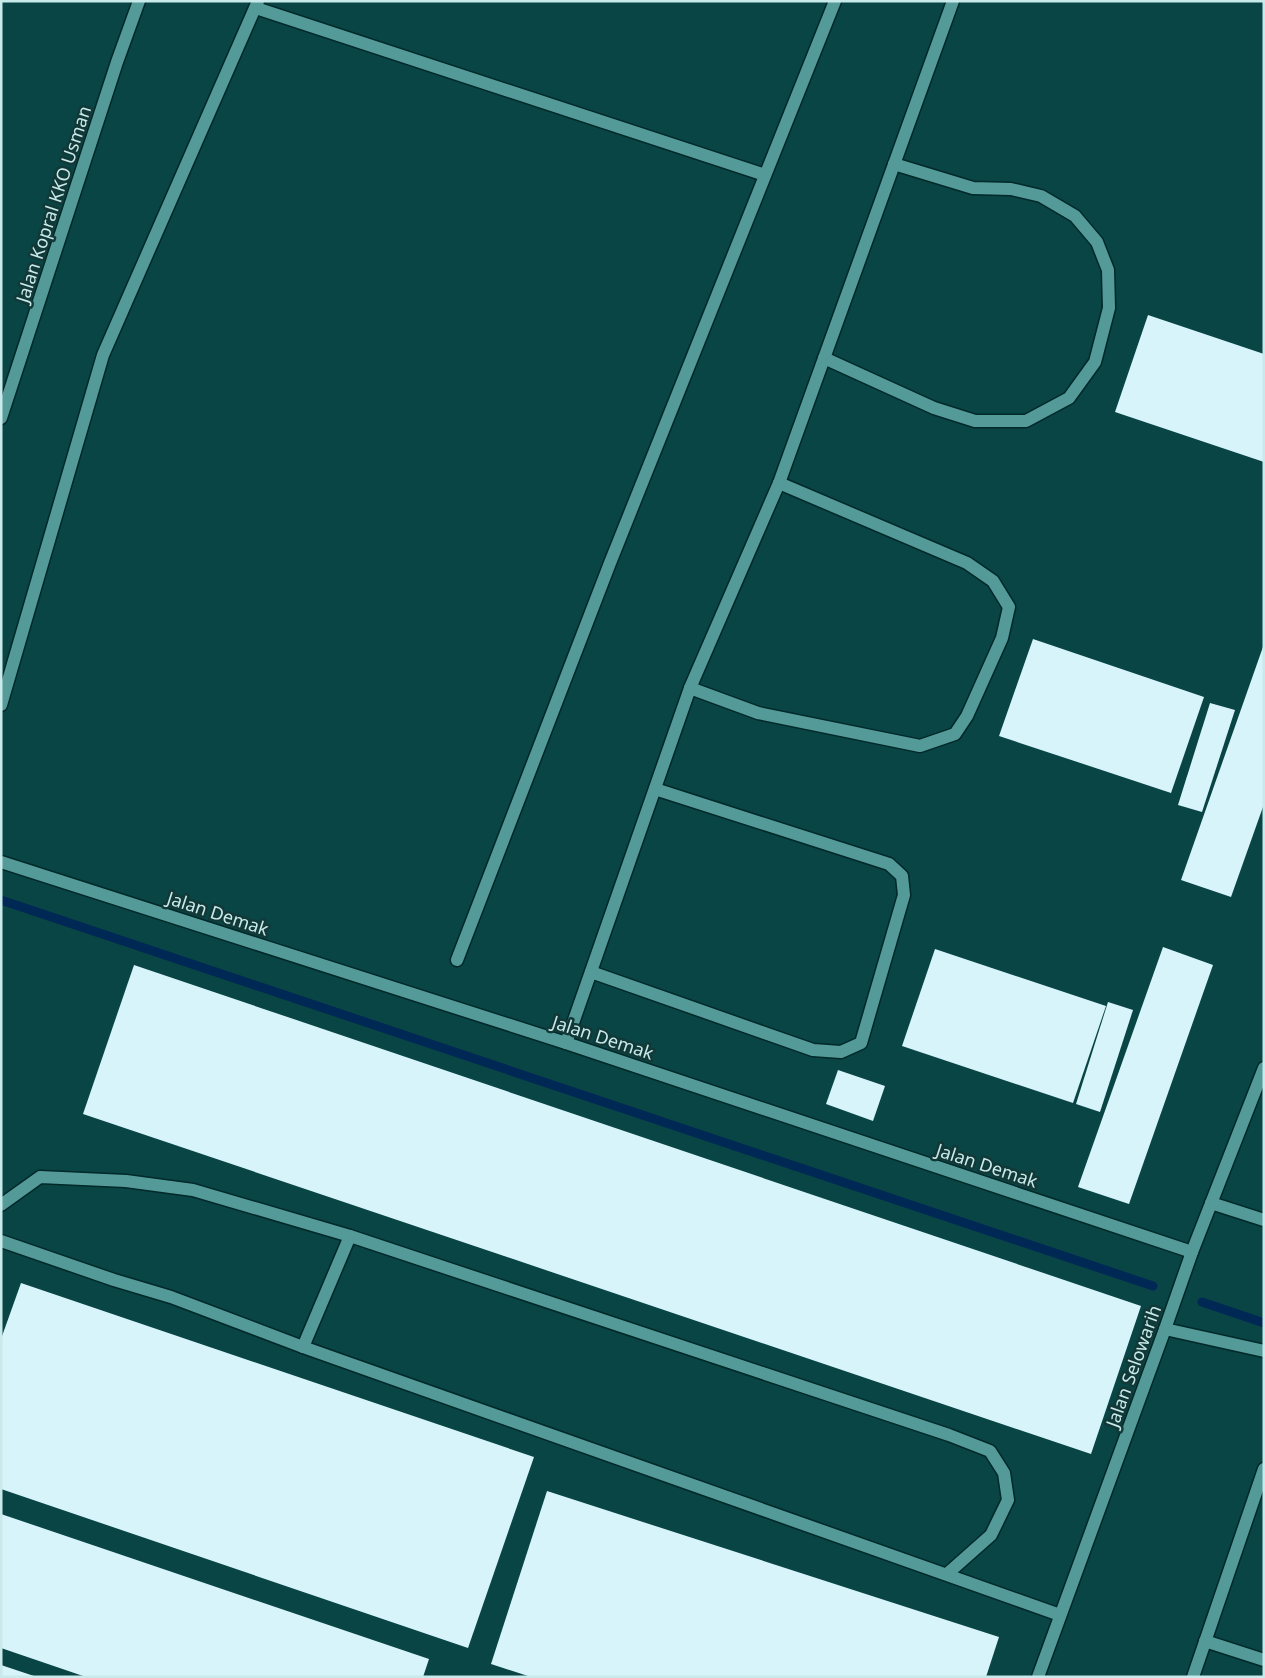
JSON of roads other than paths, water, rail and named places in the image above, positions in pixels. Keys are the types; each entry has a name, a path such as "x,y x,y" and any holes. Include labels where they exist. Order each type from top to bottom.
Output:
{"main road":[{"name":"Jalan Kopral KKO Usman","path":"1,418 117,62 139,1"},
{"path":"457,960 610,563 835,1"},
{"path":"566,1043 690,688 779,483 953,1"},
{"path":"1,705 103,355 257,5 765,175"},
{"path":"824,358 934,408 975,422 1026,421 1070,398 1094,362 1109,308 1108,270 1097,242 1075,216 1041,196 1011,189 973,188 894,164"},
{"path":"690,688 758,713 920,746 954,734 967,716 1002,638 1009,607 993,581 967,563 779,483"},
{"path":"591,972 813,1050 840,1052 861,1043 904,895 902,876 889,864 655,789"},
{"name":"Jalan Demak","path":"1,862 566,1043 1192,1252"},
{"name":"Jalan Selowarih","path":"1038,1677 1166,1329 1192,1252 1264,1068"},
{"path":"1,1205 40,1176 126,1181 194,1190 350,1236 949,1435 990,1451 1004,1474 1008,1500 991,1535 947,1574"},
{"path":"1211,1203 1264,1220"},
{"path":"303,1347 350,1236"},
{"path":"1,1241 114,1280 171,1297 303,1347 1060,1615"},
{"path":"1166,1329 1264,1351"},
{"path":"1193,1677 1264,1469"},
{"path":"1205,1641 1264,1660"}],"waterway":[{"path":"1,900 1153,1286"},
{"path":"1202,1302 1264,1323"}]}
